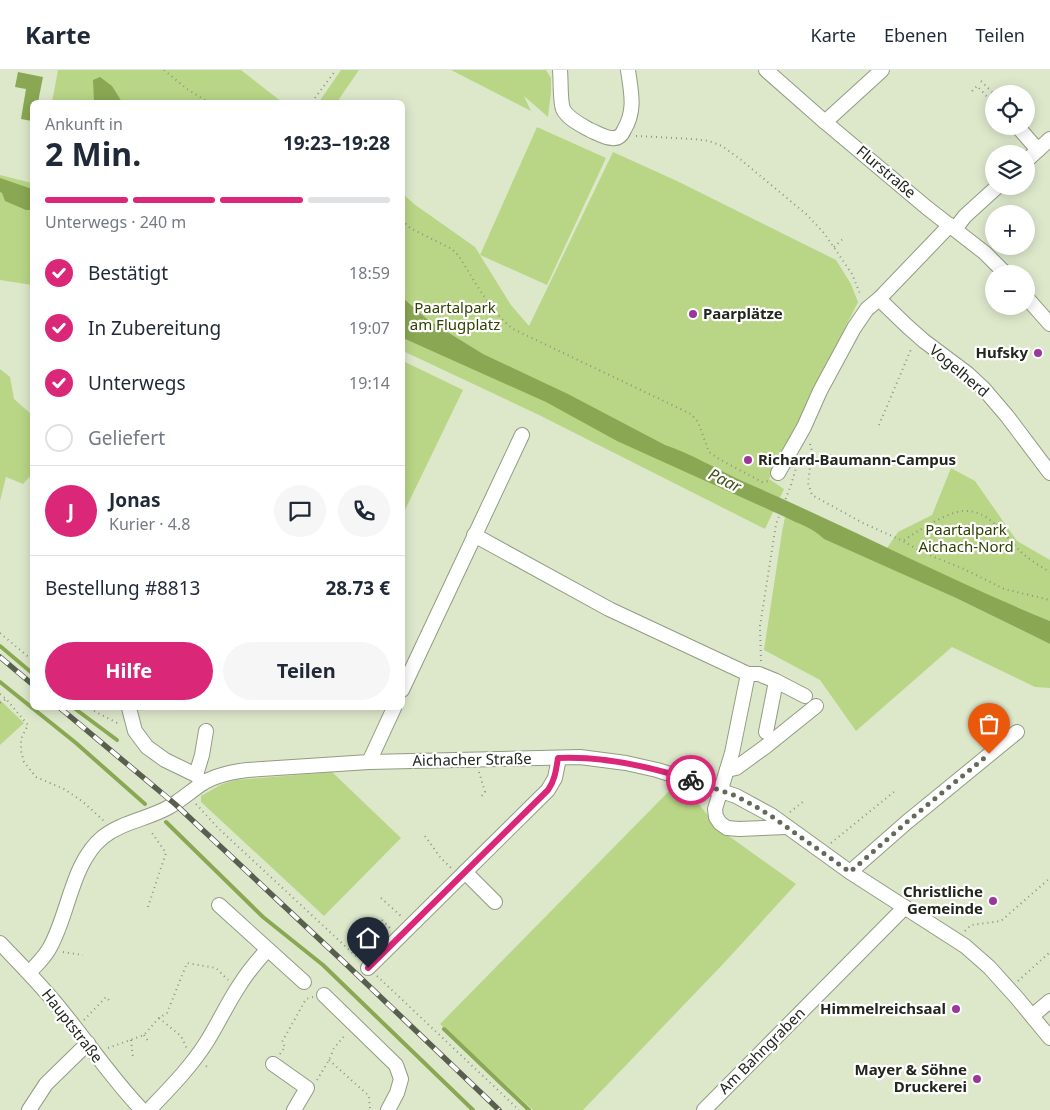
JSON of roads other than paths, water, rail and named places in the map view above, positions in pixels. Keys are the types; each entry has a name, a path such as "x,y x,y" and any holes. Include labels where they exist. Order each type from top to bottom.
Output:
{"street":[{"path":"560,70 561,97 563,108 568,116 584,126 614,139 621,136 631,118 632,103 628,70"},
{"name":"Flurstraße","path":"766,70 825,122 985,253 997,265"},
{"path":"825,122 882,70"},
{"path":"1031,135 1046,145 1035,154"},
{"path":"778,473 804,427 820,391 854,328 867,310 952,227 988,195"},
{"name":"Vogelherd","path":"880,299 917,335 968,374 983,388 1050,473"},
{"path":"1035,307 1050,324"},
{"path":"405,683 522,435"},
{"path":"474,536 609,609 748,674 759,674 805,696"},
{"path":"748,674 732,753 716,809 716,817 727,828 782,824"},
{"path":"766,732 776,681"},
{"path":"727,770 736,768 816,706"},
{"path":"130,710 135,730 147,747 164,760 200,779 206,730"},
{"path":"369,762 393,710"},
{"path":"850,872 907,822 1017,732"},
{"name":"Aichacher Straße","path":"29,973 49,950 77,877 94,846 112,831 163,810 189,794 200,779 235,771 369,762 580,757 629,763 657,770 721,791 753,805 850,872 957,940 977,955 1009,989 1050,1038"},
{"path":"368,968 548,790 555,778 558,758"},
{"path":"463,874 495,902"},
{"path":"219,905 304,982"},
{"name":"Am Bahngraben","path":"704,1110 905,907"},
{"name":"Hauptstraße","path":"0,943 29,973 76,1028 116,1081 142,1110"},
{"path":"149,1110 195,1058 206,1043 237,988 267,950"},
{"path":"324,994 396,1065 401,1079 397,1094 388,1110"},
{"path":"1032,1016 1050,1001"},
{"path":"29,1110 46,1084 91,1048"},
{"path":"273,1064 307,1088 294,1110"}],"water":[{"path":"18,72 43,77 38,100 30,100 30,121 21,119 26,89 15,87"},
{"path":"100,77 112,86 121,100 94,100 93,80"},
{"path":"0,178 30,188 30,210 5,201 0,192"},
{"name":"Paar","path":"405,300 428,320 483,354 568,394 665,445 972,587 1050,621 1050,644 956,598 824,539 806,526 617,441 546,402 405,339"}],"waterway":[{"path":"0,646 30,671"},
{"path":"0,682 30,706"},
{"path":"35,710 76,743 145,804"},
{"path":"77,710 117,740"},
{"path":"166,822 263,917 323,965 473,1110"},
{"path":"444,1029 529,1110"}],"railway":[{"path":"0,657 30,682"},
{"path":"62,710 175,804 499,1110"}],"place":[{"name":"Paarplätze","path":"693,314"},
{"name":"Hufsky","path":"1038,353"},
{"name":"Richard-Baumann-Campus","path":"748,460"},
{"name":"Christliche Gemeinde","path":"993,901"},
{"name":"Himmelreichsaal","path":"956,1009"},
{"name":"Mayer & Söhne Druckerei","path":"977,1079"}],"park label":[{"name":"Paartalpark am Flugplatz","path":"455,316"},
{"name":"Paartalpark Aichach-Nord","path":"966,538"}]}
